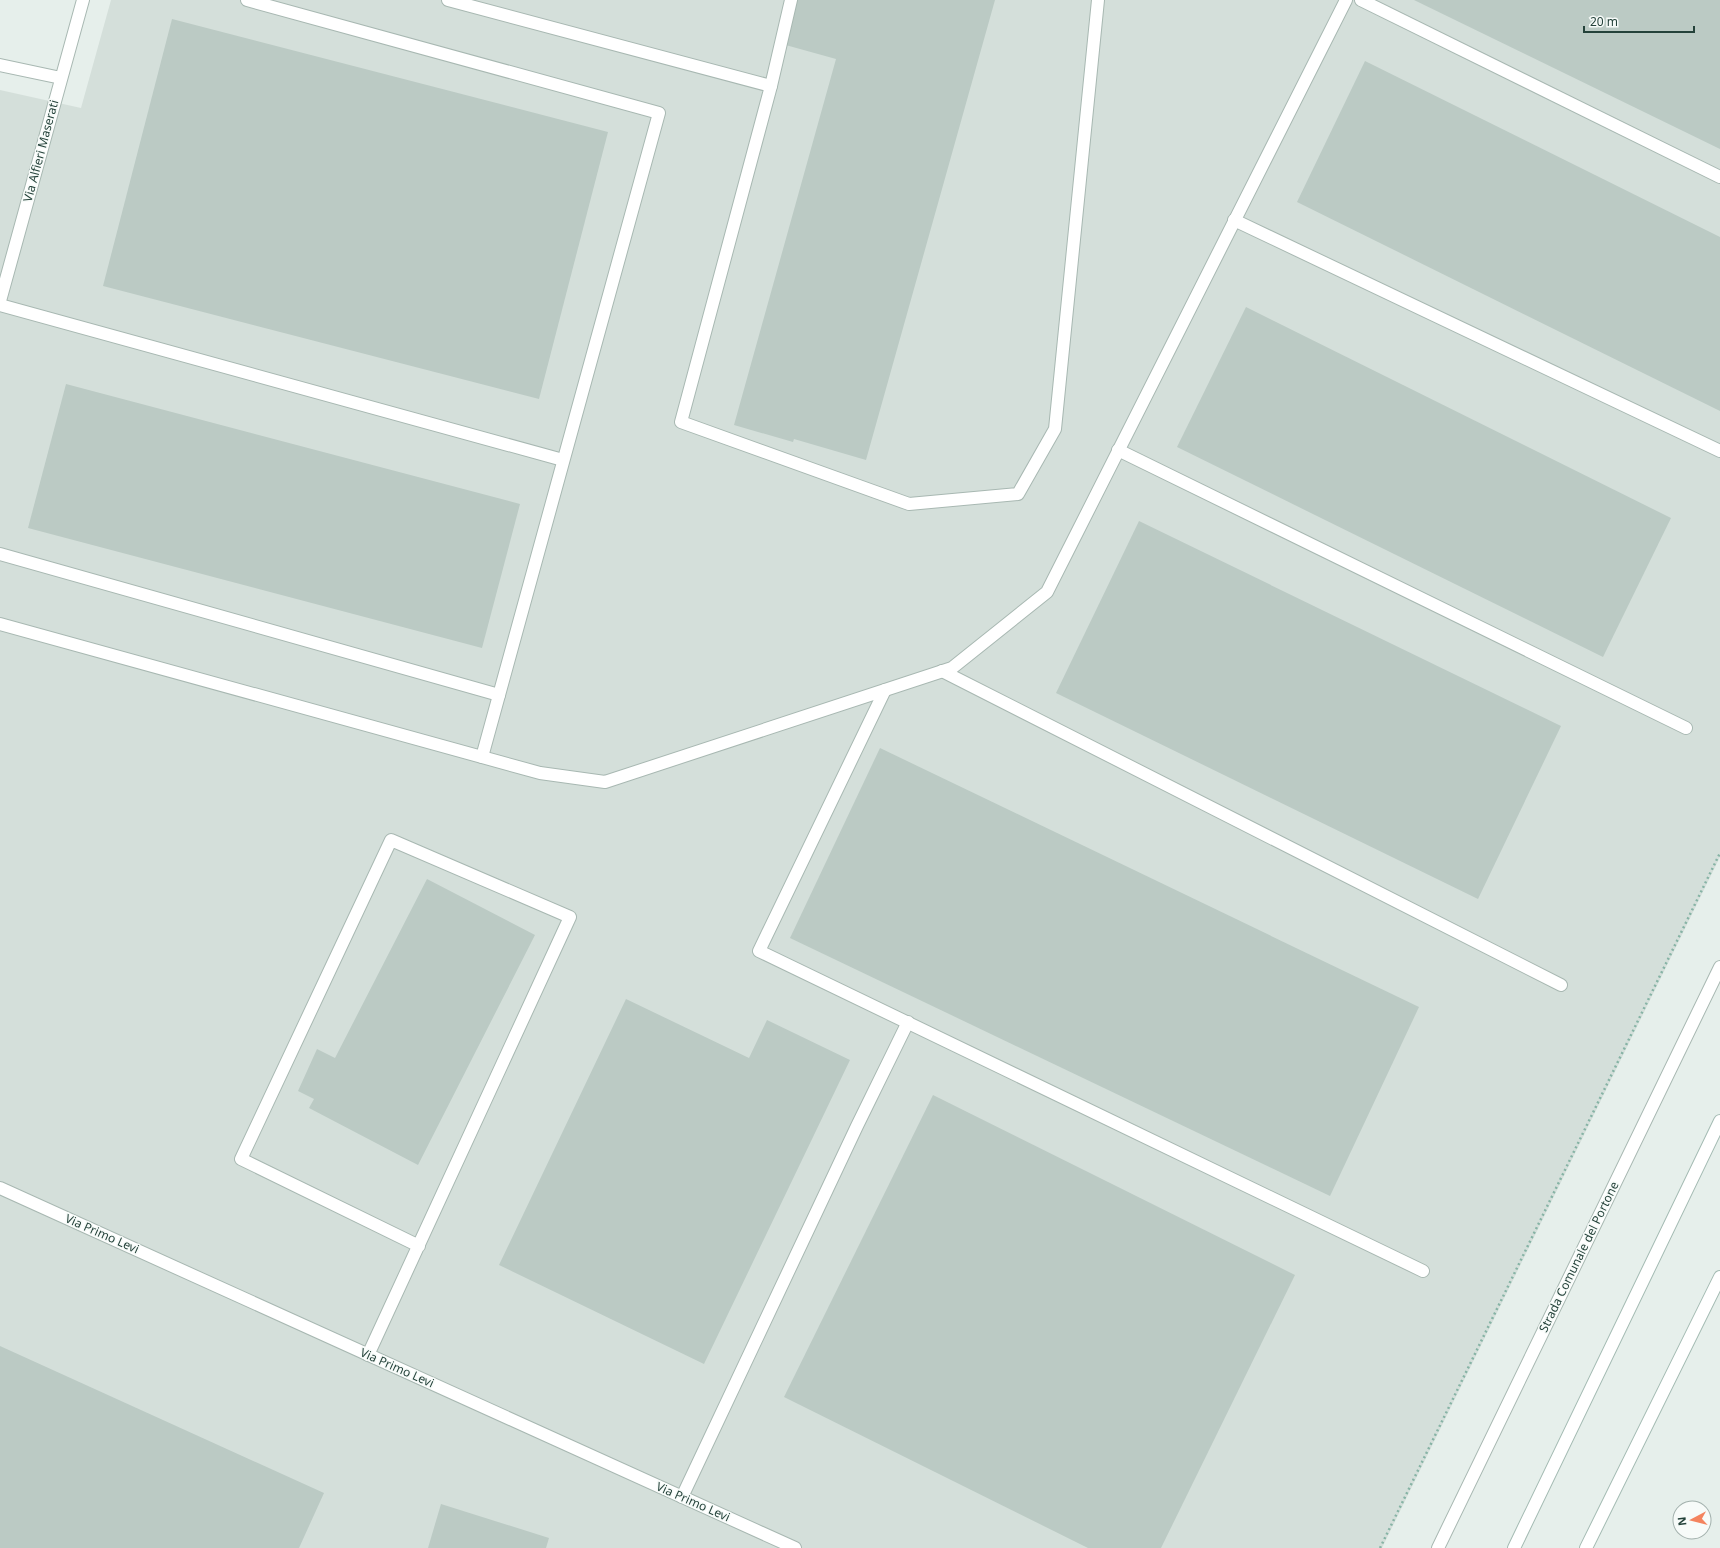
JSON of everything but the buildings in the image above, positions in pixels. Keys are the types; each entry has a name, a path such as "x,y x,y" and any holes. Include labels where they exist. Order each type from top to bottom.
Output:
{"street":[{"name":"Via Alfieri Maserati","path":"0,301 83,0"},
{"path":"247,0 659,114 482,757"},
{"path":"448,0 771,86"},
{"path":"791,0 771,86 681,422 909,504 1018,494 1055,429 1098,0"},
{"path":"0,624 540,773 605,782 952,668 1047,592 1346,0"},
{"path":"1361,0 1720,177"},
{"path":"0,65 61,78"},
{"path":"1234,220 1720,451"},
{"path":"0,305 563,460"},
{"path":"1118,450 1686,728"},
{"path":"0,554 499,695"},
{"path":"942,671 1561,985"},
{"path":"885,690 759,950 1422,1271"},
{"path":"368,1355 419,1246 570,917 391,840 241,1159 419,1246"},
{"name":"Strada Comunale del Portone","path":"1438,1548 1720,966"},
{"path":"682,1497 856,1126 908,1022"},
{"path":"1514,1548 1720,1121"},
{"name":"Via Primo Levi","path":"0,1188 795,1548"},
{"path":"1586,1548 1720,1277"}],"path":[{"path":"1380,1548 1720,853"}],"shaded area":[{"path":"111,0 1720,0 1720,857 1382,1548 0,1548 0,90 81,108"}]}
